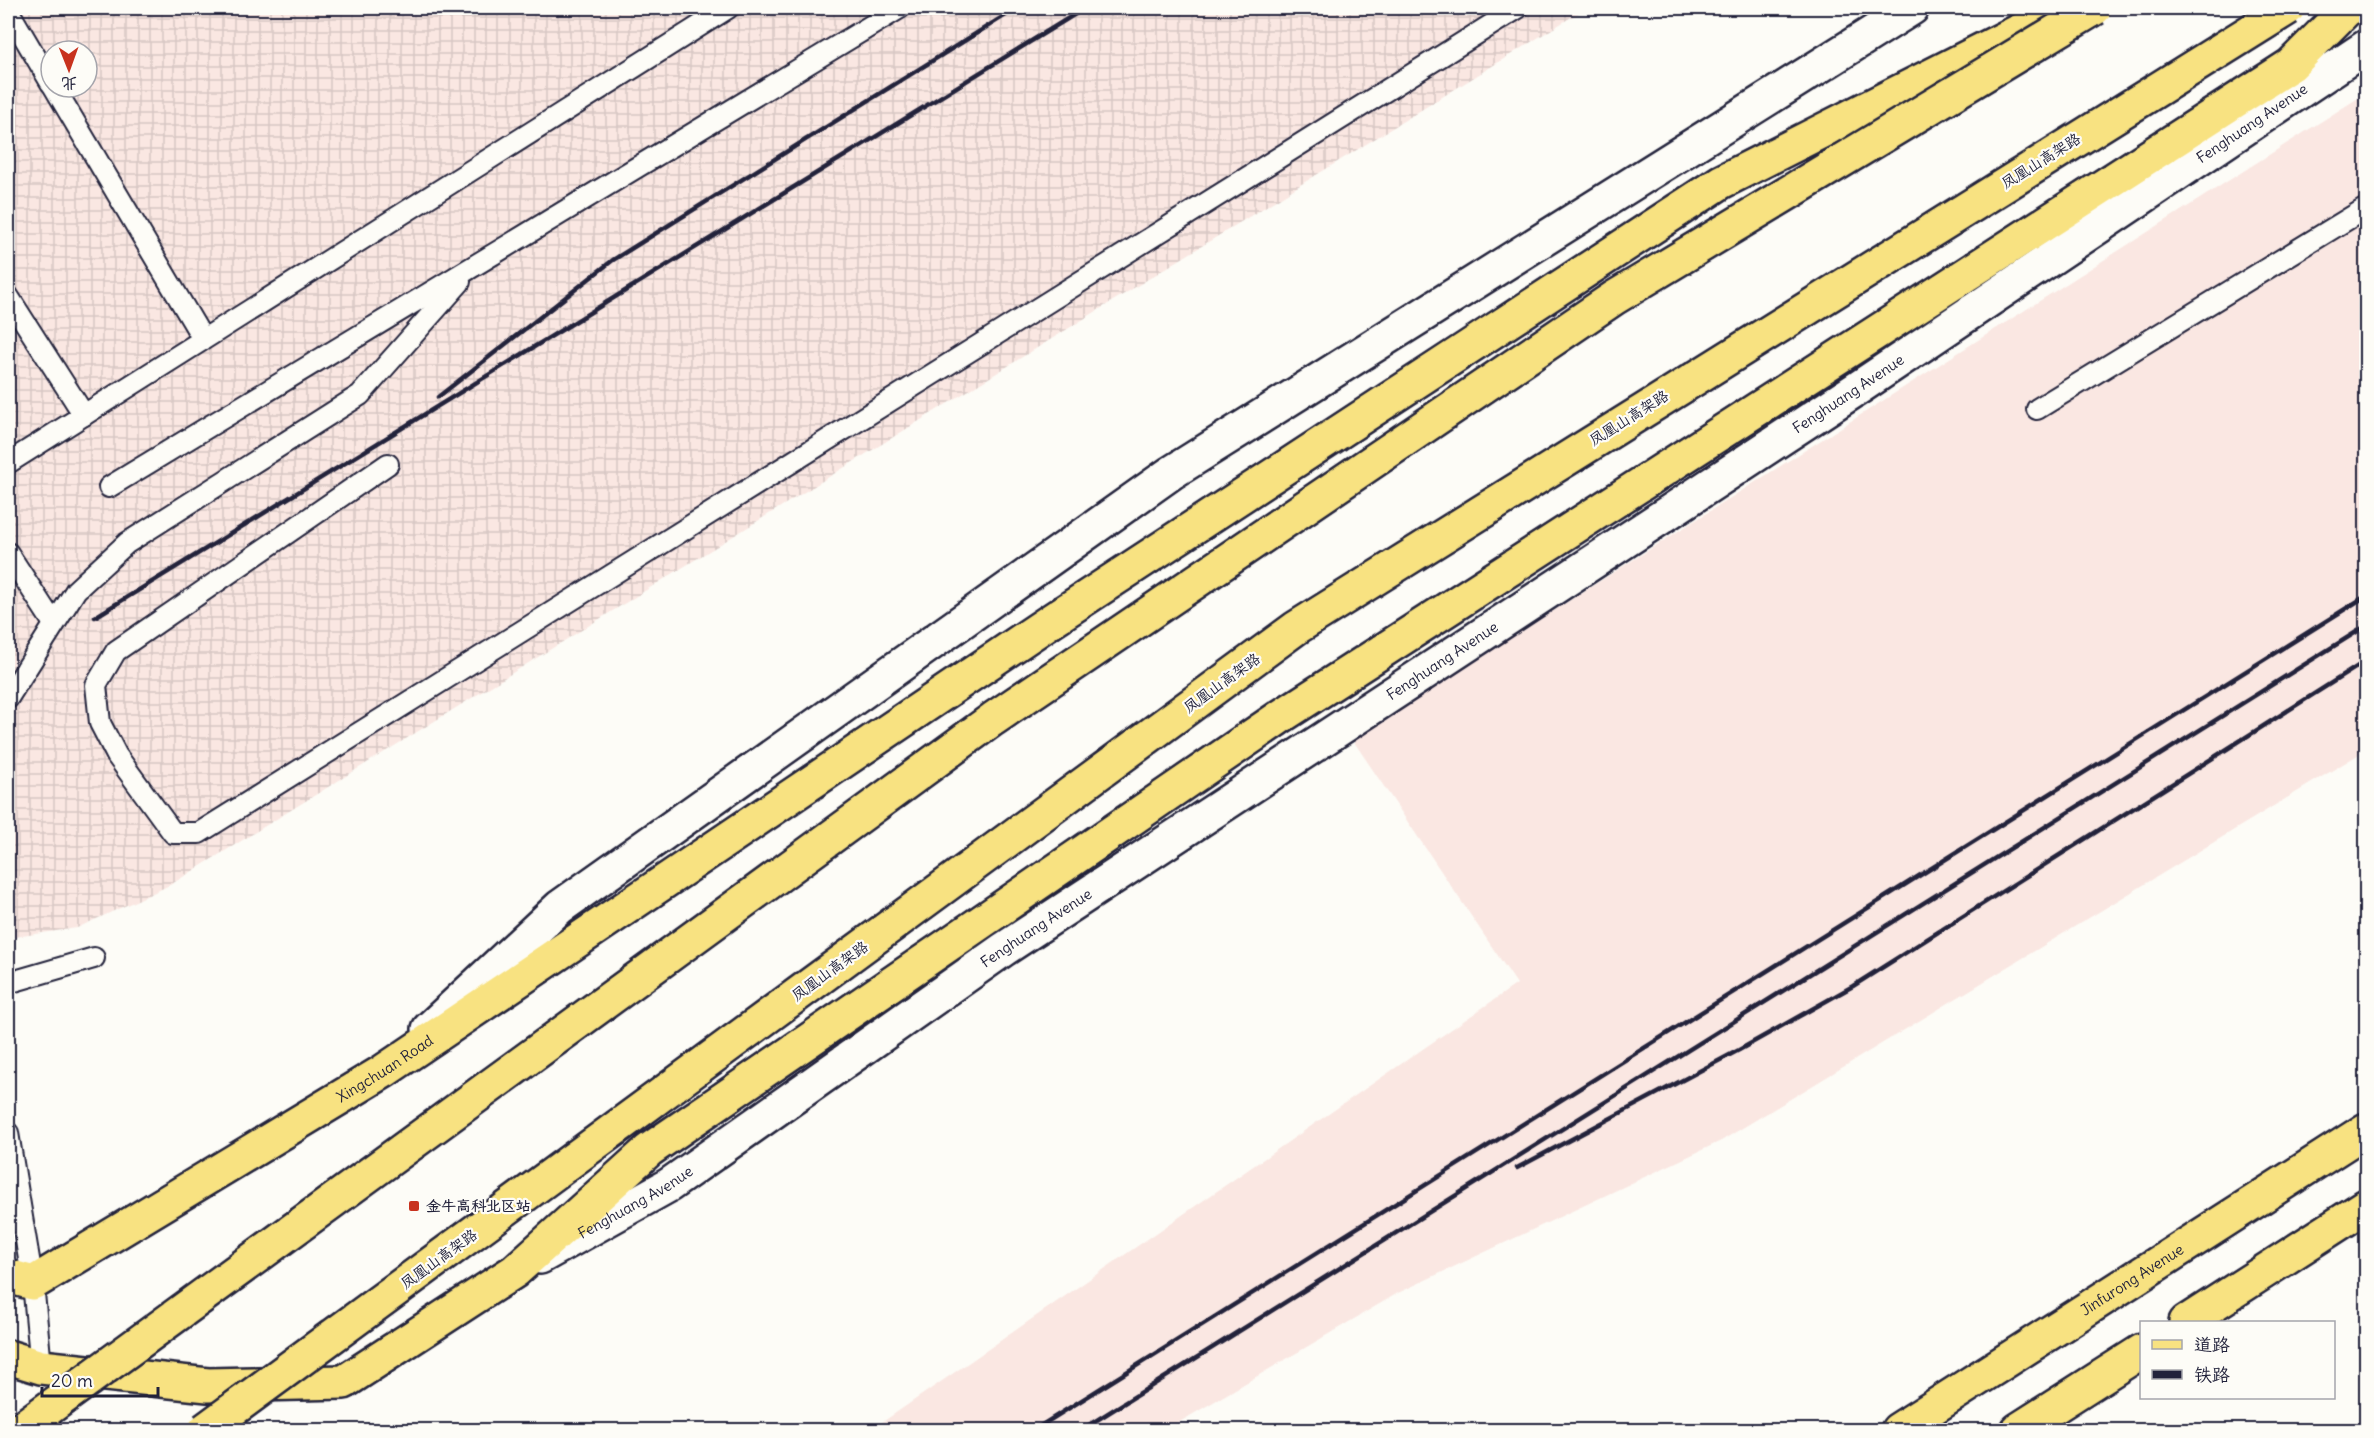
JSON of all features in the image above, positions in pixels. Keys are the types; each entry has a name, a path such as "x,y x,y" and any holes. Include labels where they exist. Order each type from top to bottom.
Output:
{"main road":[{"path":"384,1071 560,907 1161,480 1912,8"},
{"name":"Xingchuan Road","path":"20,1280 384,1071 1052,620 1721,182 2065,8"},
{"path":"19,1431 993,719 1614,298 2095,8"},
{"name":"凤凰山高架路","path":"205,1431 1296,628 2288,8"},
{"name":"Fenghuang Avenue","path":"515,1271 649,1150 1280,717 2291,65 2348,8"},
{"name":"Fenghuang Avenue","path":"8,1357 41,1367 208,1385 344,1382 515,1271 669,1185 1004,949 1851,392 2367,47"},
{"name":"Jinfurong Avenue","path":"1898,1431 2367,1130"},
{"path":"2189,1321 2367,1206"},
{"path":"2018,1431 2140,1352"}],"lane":[{"path":"8,463 728,8"},
{"path":"109,487 900,8"},
{"path":"388,464 116,651 96,685 100,723 117,756 173,833 199,833 1518,8"},
{"path":"8,10 39,63"},
{"path":"61,99 204,339"},
{"path":"2037,409 2367,208"},
{"path":"8,698 76,590 127,543 360,395 473,267"},
{"path":"8,296 84,415"},
{"path":"8,553 54,624"},
{"path":"8,983 94,958"},
{"path":"8,1133 20,1280 41,1367"}],"shaded area":[{"path":"8,8 1586,8 170,885 77,928 8,938"},
{"path":"2366,93 2366,750 1721,1141 1398,1293 1166,1430 871,1430 1517,984 1352,739"}],"railway":[{"path":"438,397 613,260 1017,8"},
{"path":"95,617 1085,8"},
{"path":"1034,1430 2366,596"},
{"path":"1081,1430 2366,626"},
{"path":"1517,1168 1739,1050 1853,986 2366,661"}],"place":[{"name":"金牛高科北区站","path":"414,1206"}]}
